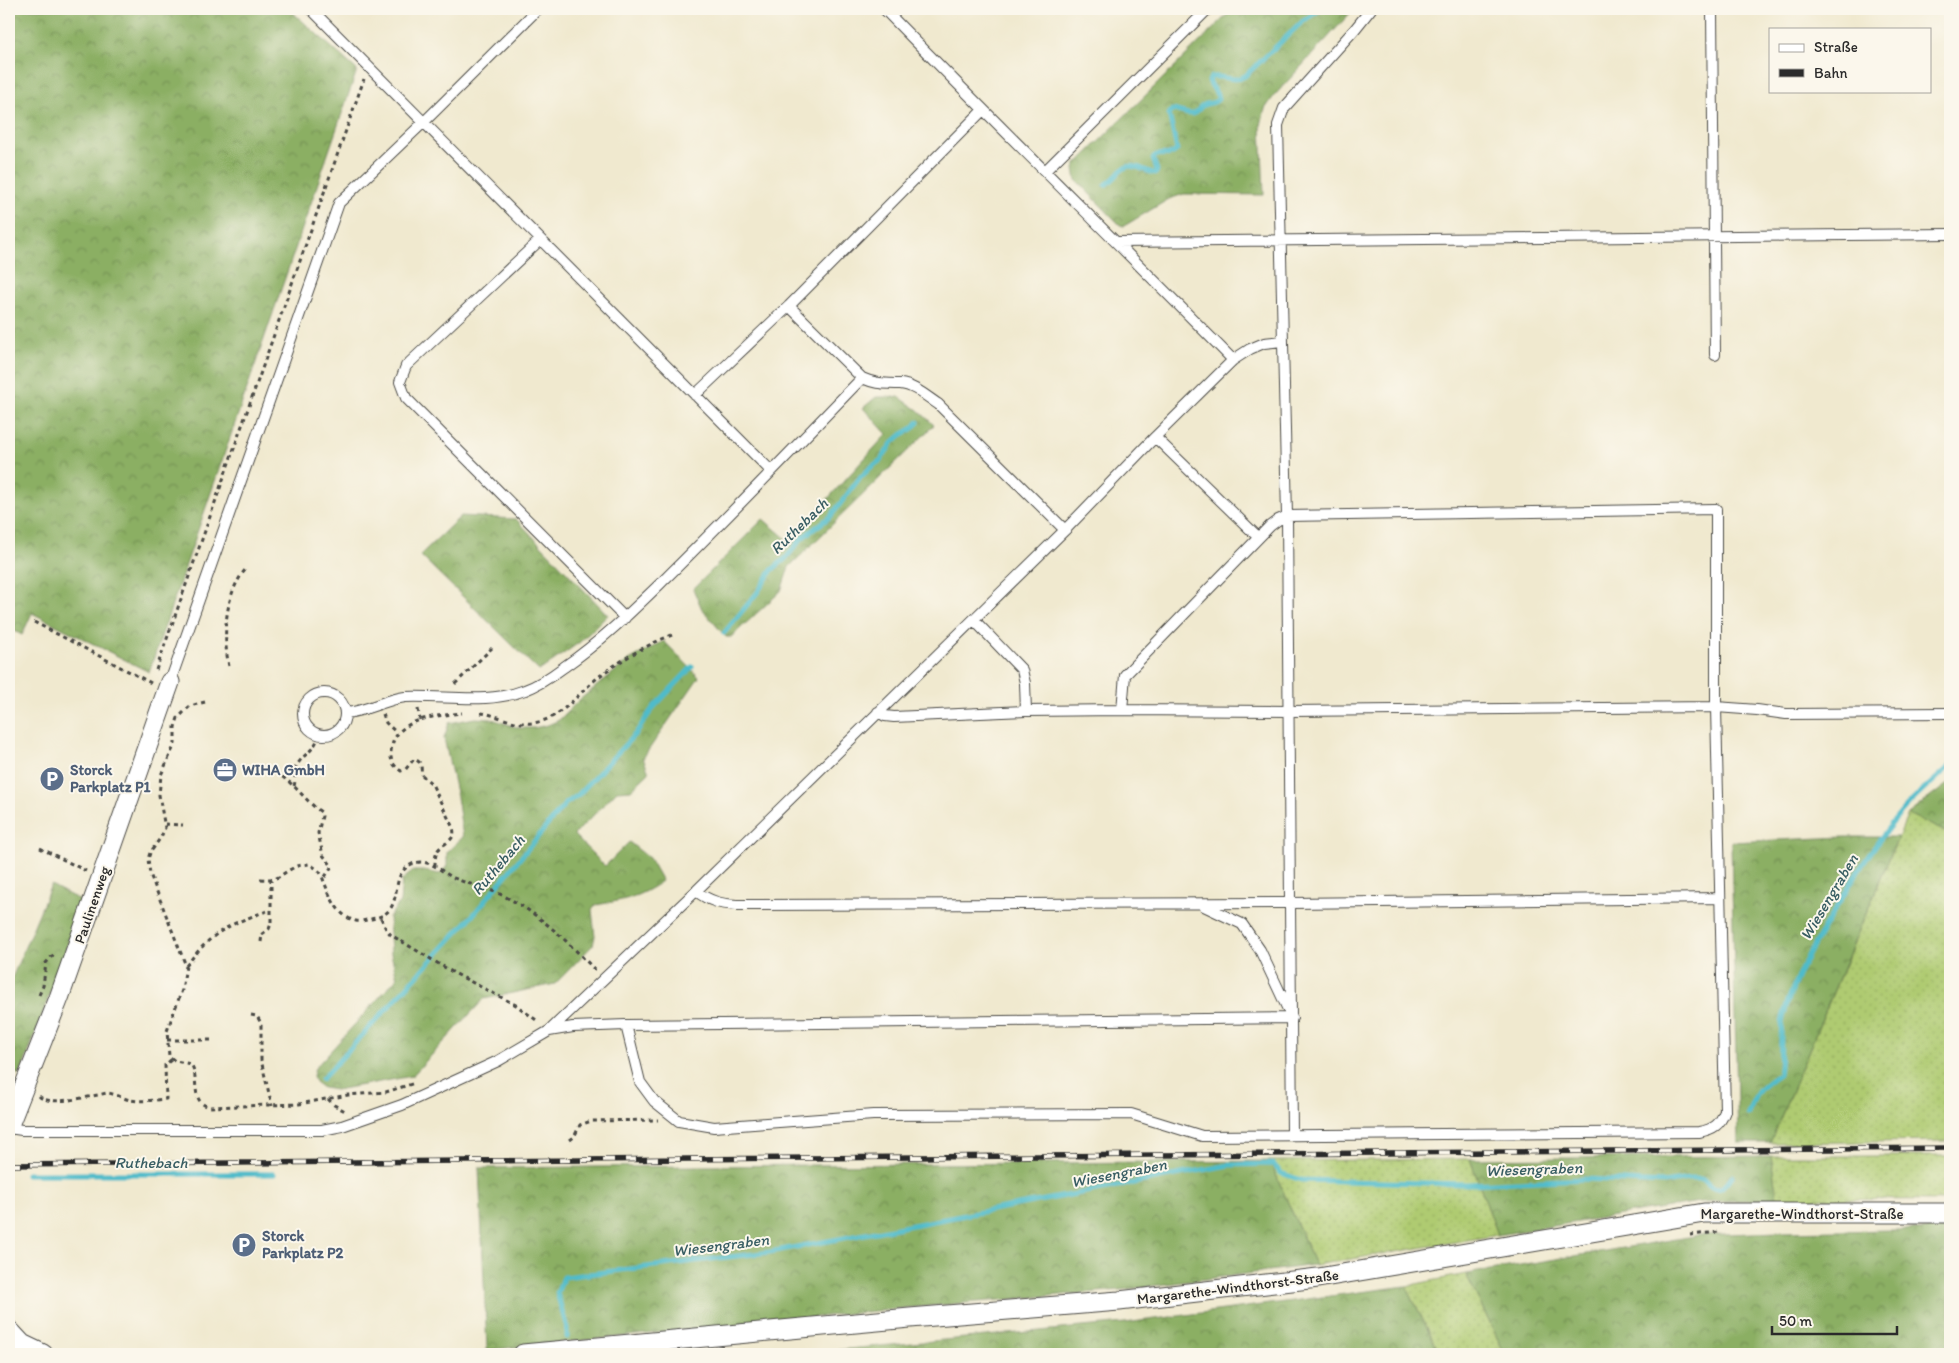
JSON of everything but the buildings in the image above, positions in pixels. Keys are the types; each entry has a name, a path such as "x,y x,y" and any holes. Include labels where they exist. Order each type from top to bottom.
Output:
{"street":[{"name":"Paulinenweg","path":"15,1108 60,998 163,685"},
{"name":"Margarethe-Windthorst-Straße","path":"523,1354 910,1318 1119,1301 1318,1278 1704,1213 1950,1213"},
{"path":"9,1330 22,1344 42,1354"}],"lane":[{"path":"311,9 771,471"},
{"path":"163,685 338,203 424,122 538,9"},
{"path":"884,9 982,110 1233,360"},
{"path":"1045,171 1208,9"},
{"path":"1292,1134 1287,516 1278,125 1284,108 1371,9"},
{"path":"1712,9 1716,355"},
{"path":"694,395 789,306 982,110"},
{"path":"1116,242 1950,234"},
{"path":"540,240 406,366 400,382 406,398 625,618"},
{"path":"789,306 862,378 885,385 902,384 918,390 938,404 1065,530"},
{"path":"15,1108 22,1130 301,1132 322,1130 356,1122 402,1105 498,1062 520,1050 549,1031 696,891 974,620 1233,360 1250,348 1264,343 1282,342"},
{"path":"346,713 365,710 383,702 405,697 488,698 507,696 527,690 552,676 599,642 625,618 862,378"},
{"path":"1155,437 1258,537"},
{"path":"626,1025 640,1082 654,1102 679,1121 714,1128 873,1115 1131,1114 1202,1136 1689,1132 1712,1130 1721,1122 1725,1111 1716,707 1716,509 1287,516 1278,520 1258,537 1124,675 1122,710"},
{"path":"974,620 1022,670 1025,683 1026,711"},
{"path":"322,693 336,696 345,706 346,713 342,727 330,735 319,735 310,730 303,717 303,710 310,698 322,693"},
{"path":"878,712 885,716 894,717 1026,711 1289,711 1716,707 1786,714 1950,713"},
{"path":"696,891 719,904 737,905 1201,905 1719,898"},
{"path":"1201,905 1242,924 1260,950 1292,1018"},
{"path":"549,1031 574,1027 626,1025 1292,1018"}],"path":[{"path":"34,622 163,685 369,67"},
{"path":"229,666 225,632 232,593 238,577 247,568"},
{"path":"480,713 521,723 547,720 558,715 600,676 644,647 672,635"},
{"path":"442,697 492,648"},
{"path":"186,966 155,888 149,865 150,852 164,832 165,824 159,795 160,775 175,744 175,727 178,718 190,706 205,702"},
{"path":"383,702 383,715 386,723 397,733"},
{"path":"435,866 435,856 454,834 432,784 422,775 423,765 420,761 414,759 405,770 401,771 391,761 391,751 395,734 402,728 420,720 470,712"},
{"path":"294,786 296,768 301,760 313,749 319,735"},
{"path":"260,769 275,774 294,786 310,804 321,812 322,816 318,833 323,855 332,866 323,880"},
{"path":"165,824 183,824"},
{"path":"40,848 86,871"},
{"path":"260,879 271,880 281,877 294,867 309,864 320,872 336,907 348,918 357,922 381,918 390,911 395,901 400,873 406,867 423,862 435,866 455,878 501,895 537,915 604,980"},
{"path":"261,942 262,934 270,927 271,880"},
{"path":"271,910 230,924 201,947 186,966 182,990 167,1031 167,1052 172,1059 186,1062 193,1068 197,1095 205,1106 299,1104 348,1094 386,1092 418,1082"},
{"path":"381,918 390,935 454,973 516,1005 549,1031"},
{"path":"251,1015 256,1016 261,1023 261,1060 272,1106"},
{"path":"531,1027 547,1017"},
{"path":"167,1040 212,1040"},
{"path":"15,1108 41,1099 51,1101 107,1094 115,1094 128,1100 166,1099 165,1065 172,1059"},
{"path":"328,1099 334,1105 349,1113 356,1122"},
{"path":"570,1140 574,1137 580,1125 591,1122 662,1120 673,1116"},
{"path":"9,1159 13,1153"}],"green space":[{"path":"9,9 289,9 357,70 149,672 32,613 22,635 9,628"},
{"path":"1233,9 1354,9 1274,96 1265,109 1261,125 1264,195 1184,194 1169,199 1124,226 1120,225 1076,180 1074,169 1076,164"},
{"path":"876,397 899,397 918,410 934,425 789,567 781,591 731,637 726,637 702,609 693,589 763,519 789,541 887,434 863,408"},
{"path":"461,516 516,519 608,615 580,642 539,671 420,555"},
{"path":"664,641 699,677 643,758 649,773 631,790 617,791 574,835 605,866 629,842 649,858 662,881 630,898 596,905 592,910 595,936 593,945 555,984 484,999 412,1076 336,1090 323,1088 315,1082 313,1076 315,1068 397,978 391,954 389,917 400,902 402,880 413,871 440,874 447,866 447,852 463,837 457,797 444,738 449,723 475,718 492,719 519,728 534,728 548,725 559,720 578,701 629,660"},
{"path":"1950,782 1950,834 1908,814"},
{"path":"1908,814 1950,834 1950,1141 1770,1143"},
{"path":"1844,837 1898,837 1770,1143 1738,1143 1731,842"},
{"path":"51,885 83,902 21,1073 10,1076 9,985"},
{"path":"1771,1156 1950,1156 1950,1200 1777,1199"},
{"path":"1771,1156 1777,1199 1699,1202 1498,1235 1470,1159"},
{"path":"1470,1159 1498,1235 1315,1265 1270,1161"},
{"path":"1270,1161 1315,1265 1120,1290 905,1308 487,1350 479,1168"},
{"path":"1950,1229 1950,1354 1505,1354 1466,1274 1701,1235"},
{"path":"1466,1274 1505,1354 1440,1354 1406,1286"},
{"path":"1406,1286 1440,1354 794,1354 1125,1323"}],"waterway":[{"name":"Ruthebach","path":"1105,185 1126,167 1131,166 1156,173 1157,170 1153,159 1155,156 1170,154 1177,150 1169,114 1172,110 1192,114 1204,105 1215,102 1219,98 1209,81 1211,77 1236,79 1245,76 1303,21 1321,9"},
{"name":"Ruthebach","path":"724,633 757,593 772,570 786,558 802,538 831,516 858,480 881,460 892,443 913,428 918,422"},
{"name":"Ruthebach","path":"322,1079 473,915 565,804 578,795 636,733 653,708 692,667"},
{"name":"Wiesengraben","path":"1748,1114 1753,1100 1759,1091 1779,1074 1781,1029 1784,1014 1794,985 1824,928 1863,864 1889,827 1913,800 1950,766"},
{"name":"Wiesengraben","path":"567,1337 567,1328 557,1293 564,1277 770,1252 1229,1165 1273,1164 1281,1173 1301,1180 1468,1184 1587,1179 1664,1183 1703,1179 1715,1189 1719,1189 1732,1176"},
{"name":"Ruthebach","path":"27,1174 274,1174"}],"railway":[{"path":"9,1165 1950,1148"}],"place":[{"name":"WIHA GmbH","path":"225,770"},
{"name":"Storck Parkplatz P1","path":"52,779"},
{"name":"Storck Parkplatz P2","path":"244,1245"}]}
